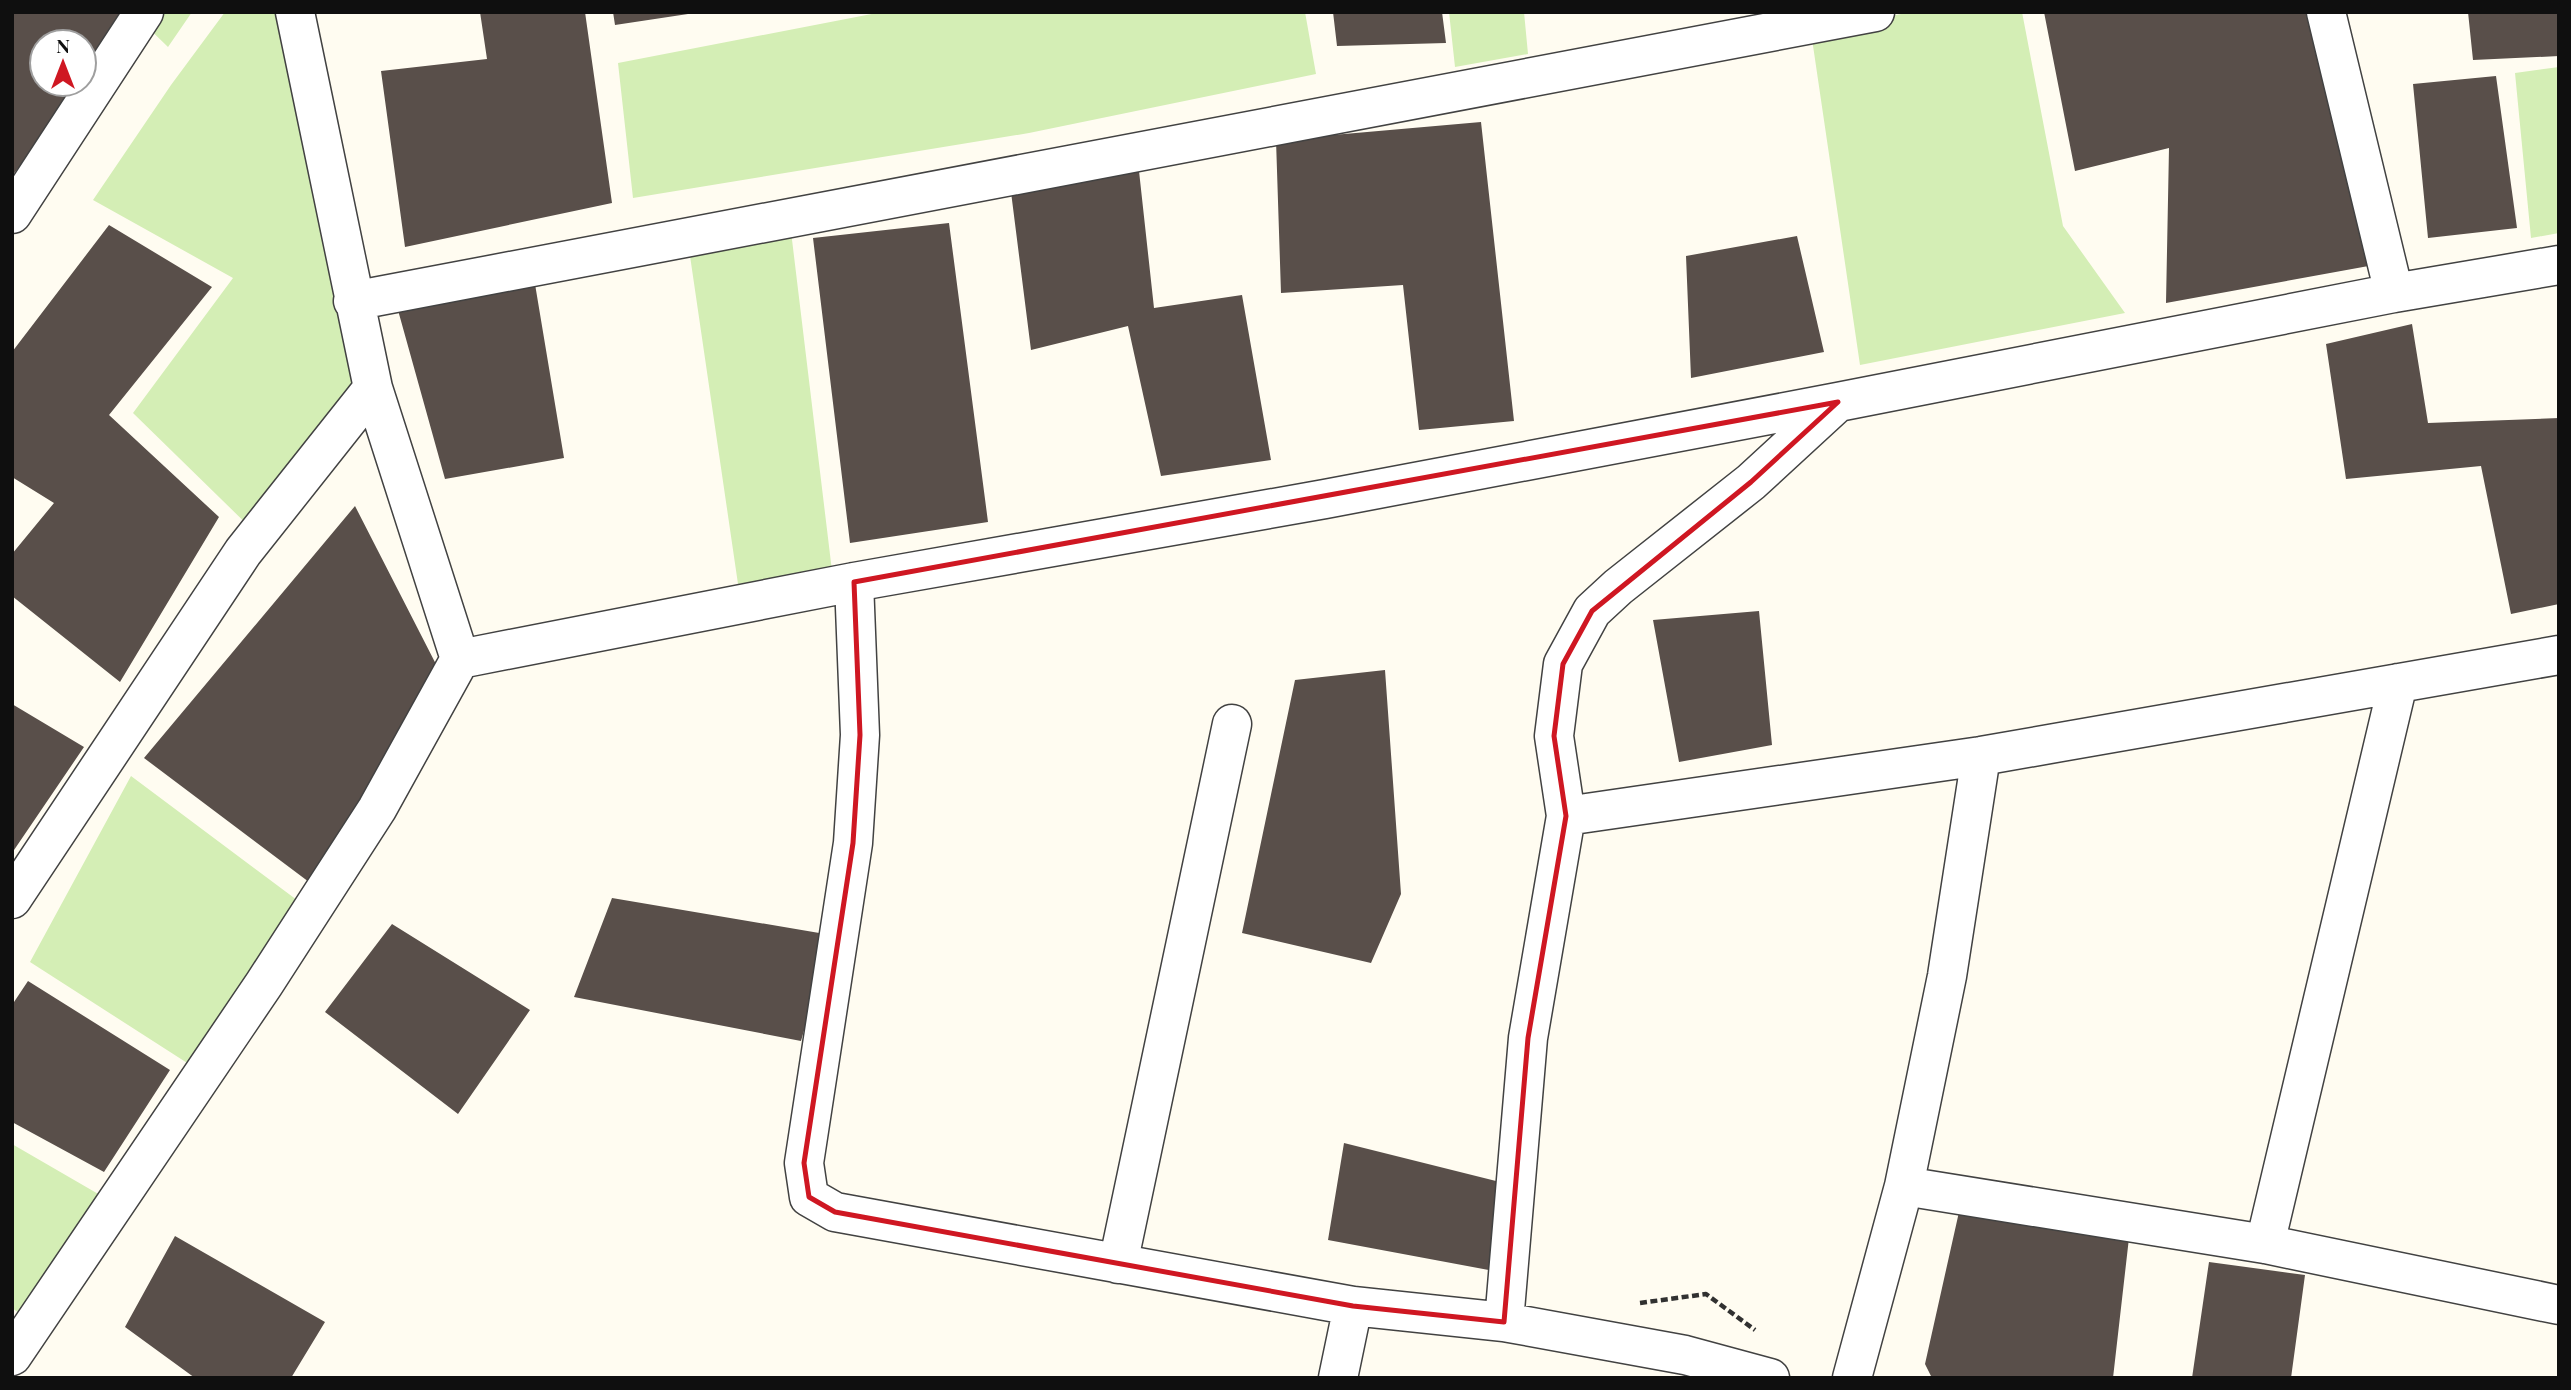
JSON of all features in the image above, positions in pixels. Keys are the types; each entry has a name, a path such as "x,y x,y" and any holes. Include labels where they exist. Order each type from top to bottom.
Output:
{"street":[{"path":"12,214 144,12"},
{"path":"12,1356 257,996 377,809 460,659 373,388 295,12"},
{"path":"353,300 1875,12"},
{"path":"2326,12 2394,293"},
{"path":"460,659 854,582 1325,499 2394,293 2559,265"},
{"path":"12,899 243,552 373,388"},
{"path":"1504,1322 1528,1038 1566,816 1554,736 1563,664 1592,611 1618,587 1751,482 1838,402"},
{"path":"854,582 860,735 853,843 804,1163 809,1197 835,1212 1353,1307 1504,1322 1685,1355 1770,1378"},
{"path":"1566,816 1981,755 2559,655"},
{"path":"2265,1244 2399,683"},
{"path":"1118,1264 1232,724"},
{"path":"1852,1378 1904,1186 1947,976 1981,755"},
{"path":"1904,1186 2265,1244 2559,1305"},
{"path":"1338,1378 1353,1307"}],"highlighted area":[{"path":"1838,402 1751,482 1592,611 1563,664 1554,736 1566,816 1528,1038 1504,1322 1353,1306 835,1212 809,1197 804,1163 853,843 860,735 854,582"}],"green space":[{"path":"132,12 192,12 168,47"},
{"path":"225,12 300,12 377,384 264,541 133,413 233,278 93,200 171,85"},
{"path":"882,12 1305,12 1316,74 1029,133 633,198 618,63"},
{"path":"1449,12 1524,12 1528,54 1455,67"},
{"path":"1911,12 2022,12 2063,226 2125,313 1860,365 1811,32"},
{"path":"2559,67 2559,233 2531,238 2515,73"},
{"path":"790,223 832,571 738,584 689,249"},
{"path":"131,776 309,909 195,1068 30,962"},
{"path":"12,1144 100,1195 19,1313 12,1308"}],"building":[{"path":"12,12 118,12 132,23 98,66 98,28 28,28 28,98 73,98 12,176"},
{"path":"480,12 585,12 612,203 405,247 381,71 487,59"},
{"path":"613,12 688,12 688,14 615,25"},
{"path":"1333,12 1442,12 1446,43 1337,46"},
{"path":"2044,12 2318,12 2374,265 2166,303 2169,148 2075,171"},
{"path":"2468,12 2559,12 2559,56 2473,60"},
{"path":"2496,76 2517,228 2428,238 2413,84"},
{"path":"1481,122 1514,421 1419,430 1403,285 1281,293 1276,140"},
{"path":"1139,171 1154,308 1242,295 1271,460 1161,476 1128,326 1031,350 1011,192"},
{"path":"949,223 988,522 850,543 813,238"},
{"path":"109,225 212,287 109,415 219,517 120,682 12,596 12,554 54,503 12,477 12,352"},
{"path":"1797,236 1824,352 1691,378 1686,256"},
{"path":"533,272 564,458 445,479 396,303"},
{"path":"2412,324 2428,423 2559,418 2559,604 2511,614 2481,466 2346,479 2326,344"},
{"path":"355,506 441,674 309,882 144,758"},
{"path":"1759,611 1772,745 1679,762 1653,620"},
{"path":"1385,670 1401,894 1371,963 1242,933 1295,680"},
{"path":"12,704 84,747 12,853"},
{"path":"612,898 831,935 801,1041 574,997"},
{"path":"392,924 530,1010 458,1114 325,1012"},
{"path":"28,981 170,1070 104,1172 12,1122 12,1005"},
{"path":"1344,1143 1508,1184 1494,1271 1328,1240"},
{"path":"1961,1203 2130,1229 2113,1378 1932,1378 1925,1364"},
{"path":"175,1236 325,1322 291,1378 195,1378 125,1327"},
{"path":"2209,1262 2305,1275 2291,1378 2192,1378"}]}
